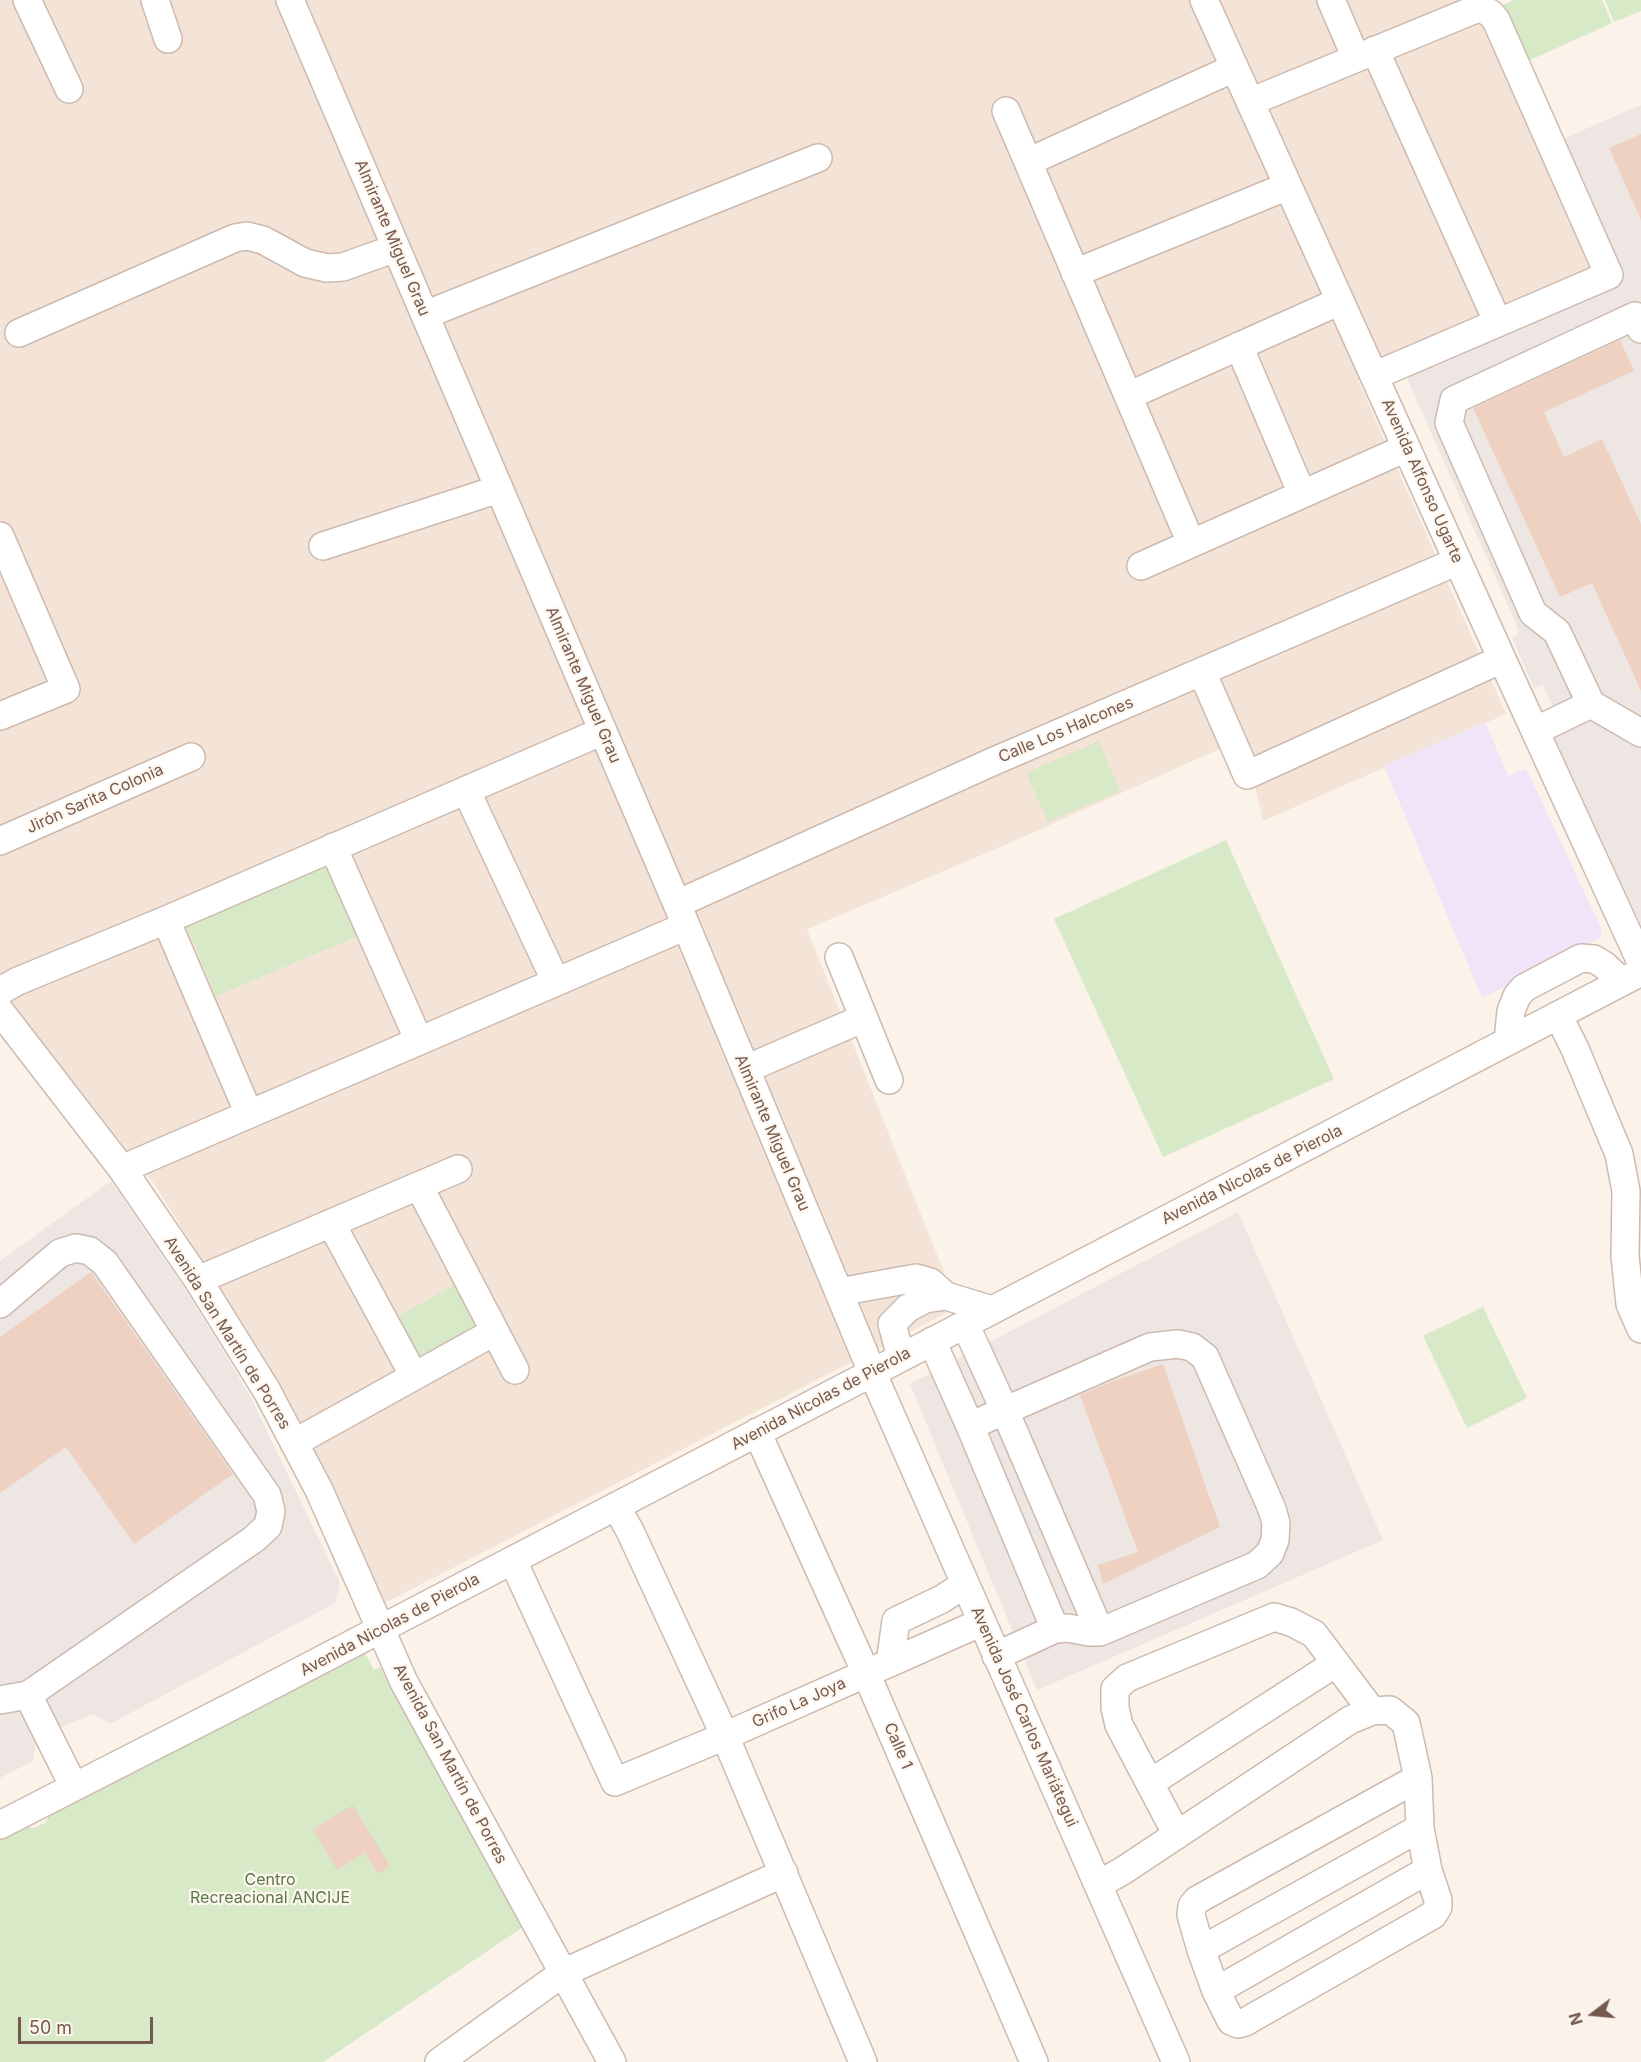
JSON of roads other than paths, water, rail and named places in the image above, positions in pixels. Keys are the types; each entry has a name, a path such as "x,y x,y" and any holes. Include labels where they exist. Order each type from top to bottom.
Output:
{"street":[{"path":"27,0 69,89"},
{"path":"155,0 168,39"},
{"name":"Almirante Miguel Grau","path":"290,0 682,915 872,1372"},
{"name":"Avenida Alfonso Ugarte","path":"1204,0 1641,962"},
{"path":"1331,0 1366,54 1498,323"},
{"path":"1250,102 1366,54 1443,10 1483,9 1496,20 1609,275 1374,376"},
{"path":"1028,162 1234,68"},
{"path":"1006,111 1191,543"},
{"path":"425,315 818,158"},
{"path":"1075,273 1288,186"},
{"path":"19,333 235,238 247,236 262,240 305,263 327,268 343,267 396,248"},
{"path":"1128,396 1340,301"},
{"path":"1641,329 1635,316 1454,400 1449,423 1533,613 1557,632 1591,704 1641,733"},
{"path":"1239,346 1302,494"},
{"path":"1141,566 1406,448"},
{"path":"323,546 499,489"},
{"path":"0,536 66,689 0,716"},
{"name":"Calle Los Halcones","path":"122,1169 556,982 682,915 992,762 1458,561"},
{"path":"1202,672 1247,775 1502,659"},
{"path":"1535,731 1591,704"},
{"path":"0,991 18,981 166,920 603,730"},
{"name":"Jirón Sarita Colonia","path":"0,841 191,757"},
{"path":"466,790 556,982"},
{"path":"333,847 419,1041"},
{"path":"166,920 249,1114"},
{"path":"838,957 889,1080"},
{"path":"1508,1041 1511,1011 1517,996 1524,988 1581,958 1594,959 1632,977"},
{"name":"Avenida Nicolas de Pierola","path":"0,1825 380,1630 1632,977"},
{"name":"Avenida San Martín de Porres","path":"0,1011 122,1169 198,1280 267,1391 319,1490 404,1682 612,2062"},
{"path":"1558,1015 1575,1048 1618,1154 1626,1191 1625,1257 1630,1304 1641,1329"},
{"path":"746,1069 864,1018"},
{"path":"198,1280 459,1170"},
{"path":"419,1186 514,1370"},
{"path":"332,1223 414,1377"},
{"path":"0,1304 60,1253 76,1248 90,1251 105,1263 267,1495 271,1511 268,1526 255,1539 28,1695 0,1700"},
{"path":"839,1292 916,1278 930,1281 946,1296"},
{"path":"859,1340 892,1324 908,1308 925,1299 946,1296 992,1310"},
{"path":"892,1324 901,1357"},
{"path":"965,1324 1100,1632"},
{"path":"294,1443 494,1332"},
{"path":"932,1341 1056,1629"},
{"path":"970,1426 1150,1347 1178,1344 1192,1347 1205,1357 1272,1509 1276,1523 1275,1540 1270,1553 1257,1565 1100,1632 1068,1628 1056,1629 996,1656"},
{"name":"Avenida José Carlos Mariátegui","path":"872,1372 965,1584 970,1628 996,1656 1176,2062"},
{"name":"Calle 1","path":"757,1432 878,1668 1034,2062"},
{"path":"616,1506 630,1531 725,1736 864,2062"},
{"name":"Grifo La Joya","path":"513,1560 615,1782 970,1628"},
{"path":"878,1668 896,1621 942,1599 965,1584"},
{"path":"942,1599 970,1628"},
{"path":"1177,1834 1119,1725 1115,1708 1115,1689 1127,1678 1274,1617 1291,1622 1314,1634 1372,1711"},
{"path":"1150,1783 1336,1663"},
{"path":"28,1695 74,1787"},
{"path":"1098,1885 1350,1720 1372,1711 1390,1710 1406,1723 1418,1778 1420,1828 1428,1870 1438,1900 1433,1915 1245,2022 1238,2024 1232,2021 1216,1991 1191,1915 1192,1906 1197,1900 1418,1778"},
{"path":"1201,1950 1420,1828"},
{"path":"1216,1991 1428,1870"},
{"path":"439,2062 563,1973 784,1873"}],"park label":[{"name":"Centro Recreacional ANCIJE","path":"270,1889"}]}
